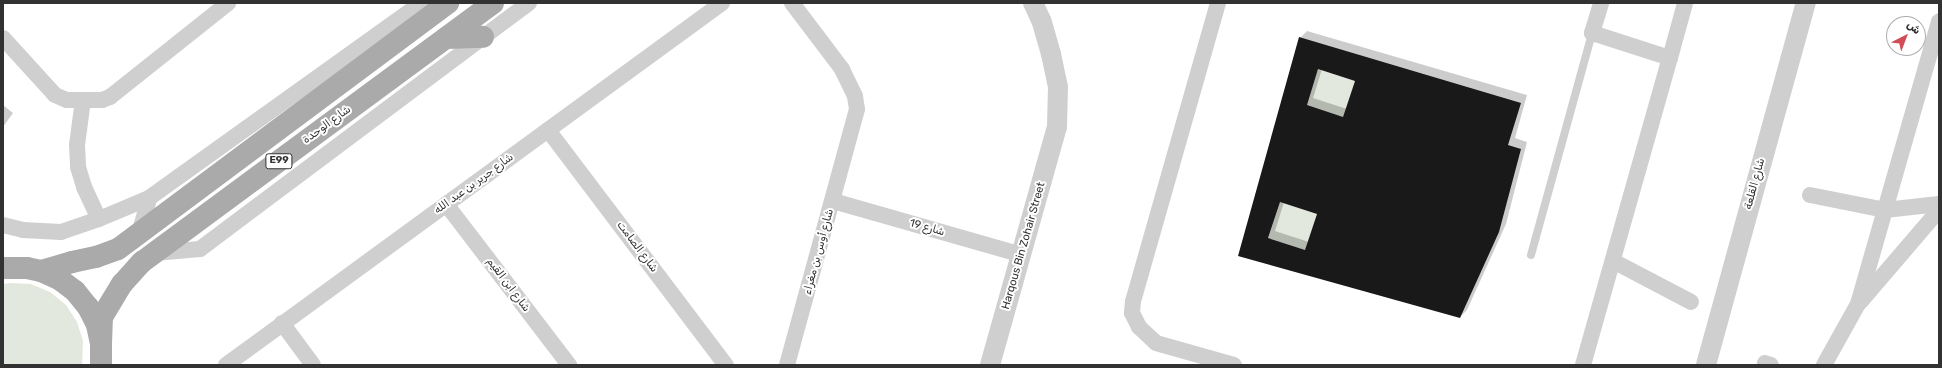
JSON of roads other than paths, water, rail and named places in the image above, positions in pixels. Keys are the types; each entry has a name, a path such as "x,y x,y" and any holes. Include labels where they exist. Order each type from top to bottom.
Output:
{"main road":[{"name":"E99","path":"41,271 96,257 118,249 448,3"},
{"name":"شارع الوحدة","path":"101,355 102,317 122,284 142,262 493,3"},
{"path":"446,38 483,37"},
{"path":"3,268 27,268 41,271 59,279 75,291 91,312 97,324 101,355"}],"street":[{"path":"3,38 55,94 67,100 102,100 110,97 228,3"},
{"path":"3,225 24,230 61,232 99,219 149,198 421,3"},
{"path":"155,253 200,249 529,3"},
{"name":"شارع جرير بن عبد الله","path":"226,365 722,3"},
{"name":"شارع أوس بن مغراء","path":"787,365 857,109 855,96 842,69 792,3"},
{"name":"Harqous Bin Zohair Street","path":"990,365 1057,127 1058,87 1052,54 1041,20 1033,3"},
{"path":"1218,3 1133,300 1132,313 1139,327 1151,339 1170,348 1234,365"},
{"path":"1601,3 1592,33 1670,58"},
{"path":"1583,365 1685,3"},
{"name":"شارع القلعة","path":"1706,365 1806,3"},
{"path":"1858,304 1939,21"},
{"path":"83,100 77,145 78,167 84,187 99,219"},
{"name":"شارع الصامت","path":"548,130 726,365"},
{"path":"1810,195 1885,210 1939,204"},
{"path":"139,234 149,198"},
{"name":"شارع 19","path":"833,201 1022,255"},
{"name":"شارع ابن القيم","path":"446,204 569,365"},
{"path":"1824,365 1858,304 1939,210"},
{"path":"1613,261 1691,302"},
{"path":"282,324 313,365"}],"lane":[{"path":"1531,255 1592,33"}]}
